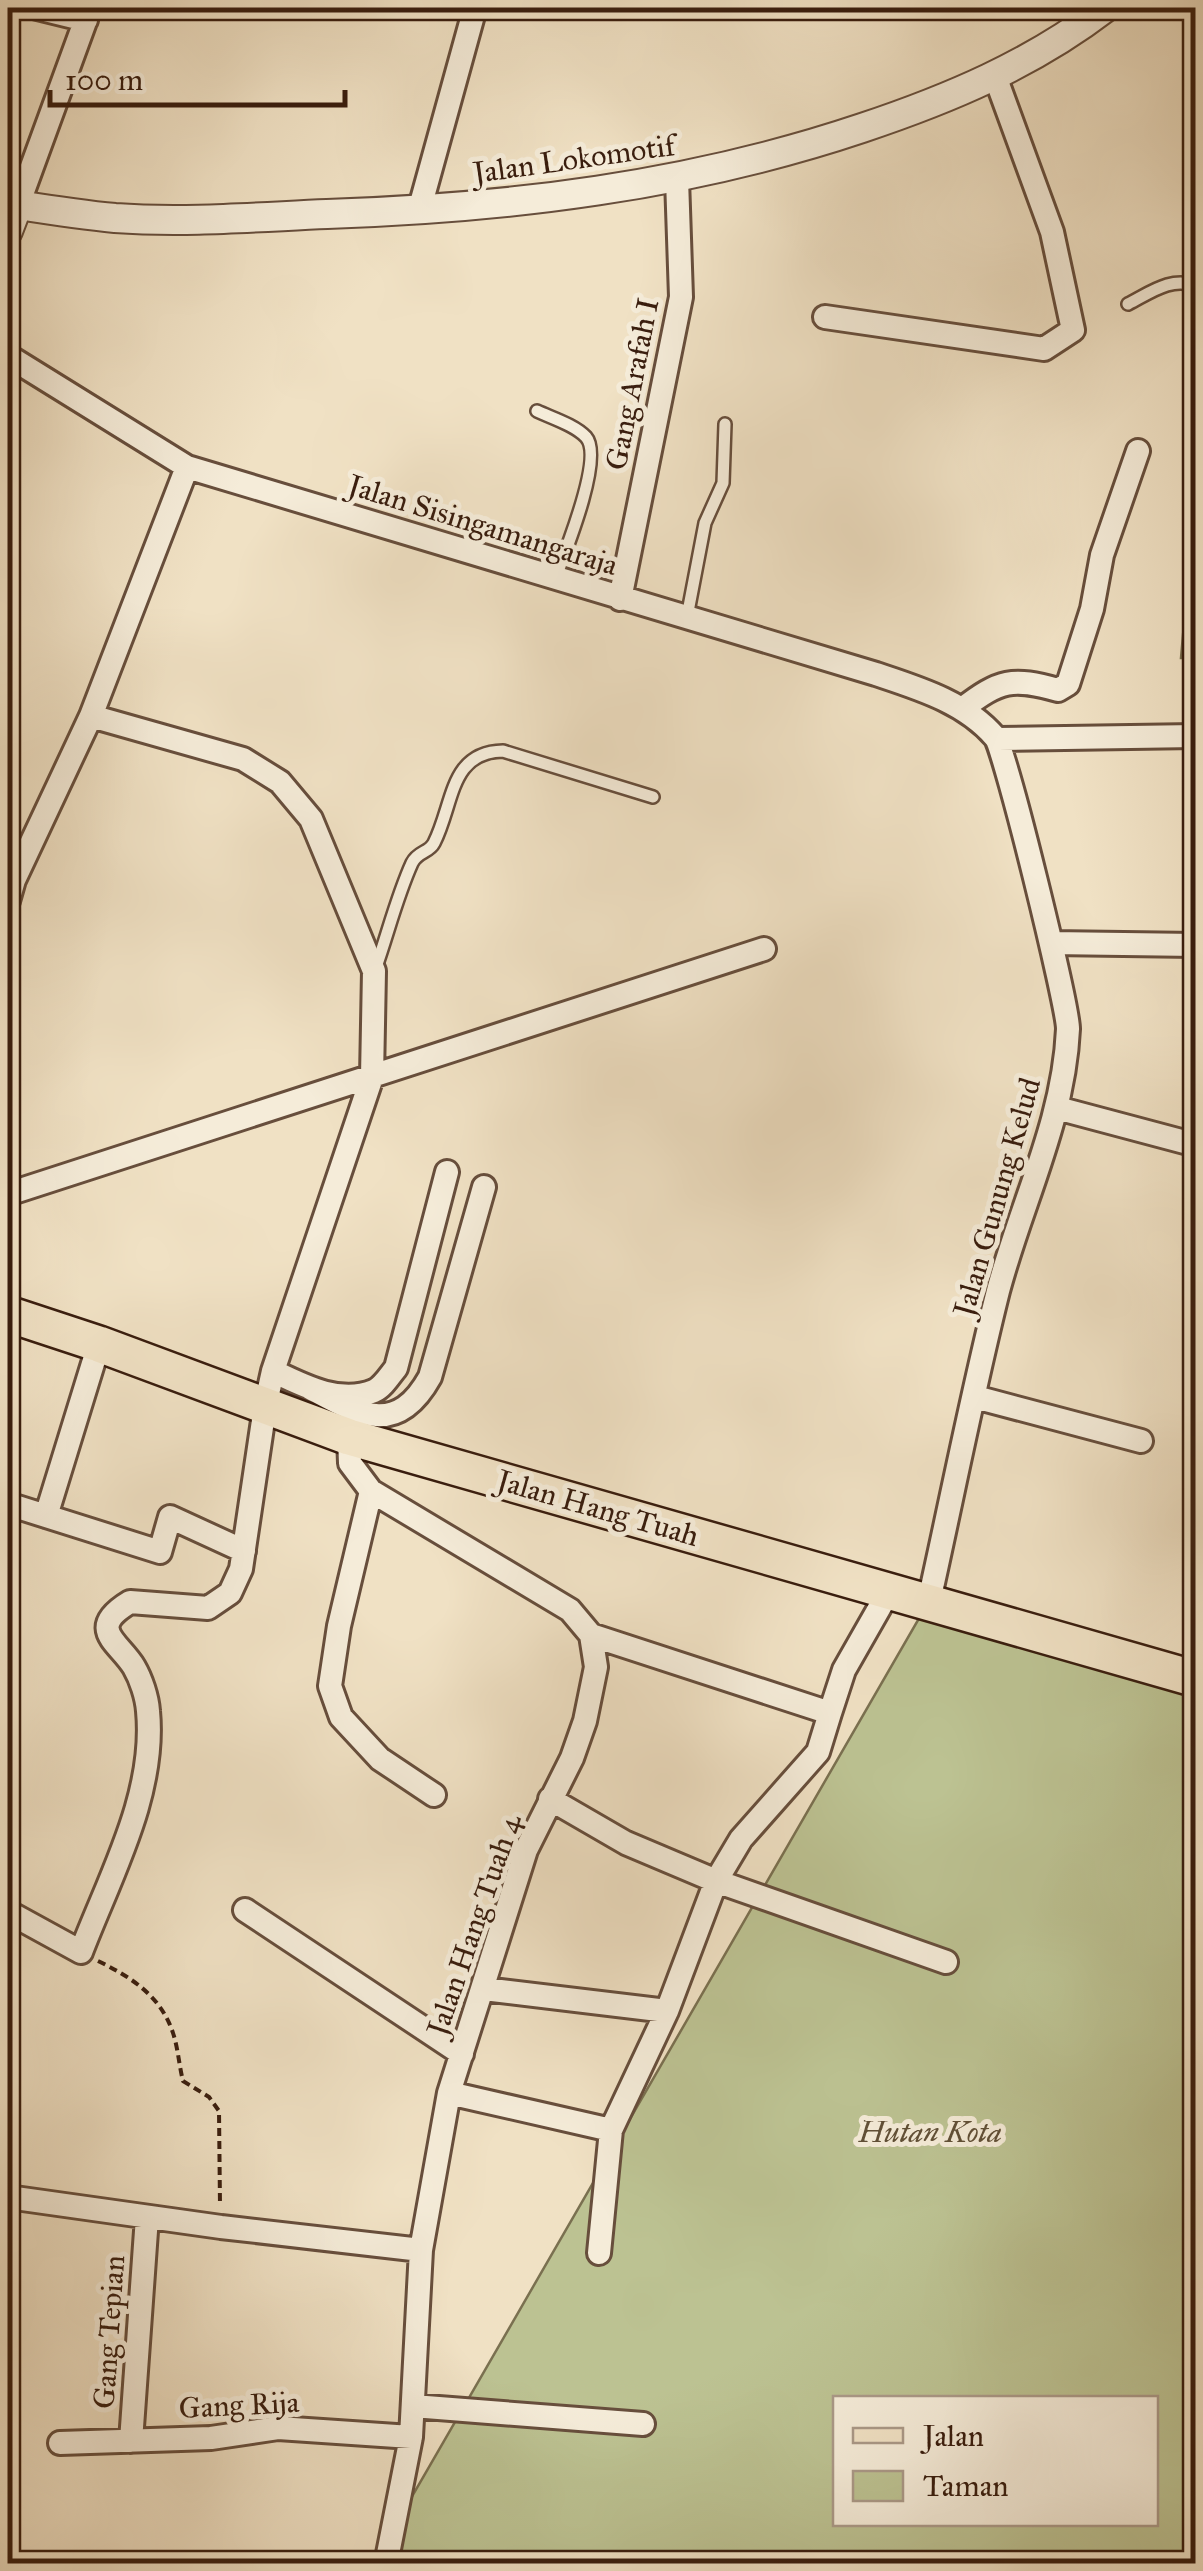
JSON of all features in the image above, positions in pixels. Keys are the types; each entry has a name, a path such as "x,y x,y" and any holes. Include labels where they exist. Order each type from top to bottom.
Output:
{"main road":[{"name":"Jalan Hang Tuah","path":"8,1314 349,1437 1196,1679"}],"street":[{"path":"12,218 88,14 37,8"},
{"path":"418,211 475,8"},
{"name":"Jalan Lokomotif","path":"12,218 226,218 418,211 502,204 677,179 798,149 926,106 995,76 1068,36 1104,8"},
{"path":"825,317 1044,349 1072,330 1052,232 995,76"},
{"name":"Gang Arafah I","path":"620,599 681,297 677,179"},
{"name":"Jalan Sisingamangaraja","path":"8,356 188,466 876,674 962,708"},
{"path":"1138,451 1102,555 1092,609 1068,684 1058,690 1025,680 1008,682 985,691 962,708 998,739 1196,736"},
{"path":"10,886 90,716 188,466"},
{"path":"8,1912 81,1952 139,1802 145,1772 148,1710 143,1690 133,1665 110,1642 108,1629 113,1616 130,1602 208,1608 230,1594 241,1569 265,1406 274,1371 372,1077 374,971 311,819 280,782 243,759 90,716"},
{"name":"Jalan Gunung Kelud","path":"929,1602 999,1288 1057,1108 1068,1024 998,739"},
{"path":"1051,943 1196,945"},
{"path":"8,1194 764,950"},
{"path":"1057,1108 1196,1145"},
{"path":"310,1388 347,1397 377,1390 396,1368 448,1172"},
{"path":"274,1371 372,1418 394,1414 417,1400 430,1377 484,1187"},
{"path":"46,1516 100,1344"},
{"path":"975,1397 1141,1441"},
{"path":"349,1437 350,1462 372,1491 570,1610 591,1634 830,1714"},
{"path":"372,1491 339,1626 330,1686 341,1718 380,1759 434,1796"},
{"path":"8,1504 160,1552 170,1518 244,1551"},
{"path":"599,2253 611,2130 667,2011 716,1881 741,1839 818,1752 844,1670 889,1591"},
{"name":"Jalan Hang Tuah 4","path":"386,2564 410,2437 422,2250 449,2093 526,1850 572,1758 585,1721 596,1667 591,1634"},
{"path":"550,1799 626,1843 716,1881 946,1962"},
{"path":"245,1910 462,2054"},
{"path":"484,1990 667,2011"},
{"path":"449,2093 611,2130"},
{"path":"8,2197 422,2250"},
{"name":"Gang Tepian","path":"60,2443 131,2441 146,2216"},
{"path":"413,2406 643,2424"},
{"name":"Gang Rija","path":"131,2441 211,2438 278,2428 410,2437"}],"lane":[{"path":"1128,304 1173,281 1196,286"},
{"path":"537,411 582,433 589,440 592,457 578,517 556,579"},
{"path":"687,616 706,523 723,483 724,424"},
{"path":"374,971 414,859 433,846 470,758 486,752 503,752 653,797"}],"path":[{"path":"81,1952 130,1977 156,2000 173,2034 183,2081 215,2103 220,2227"}],"green space":[{"path":"1195,497 1195,658 1181,658"},
{"name":"Hutan Kota","path":"929,1601 1195,1684 1195,2563 373,2564"}]}
